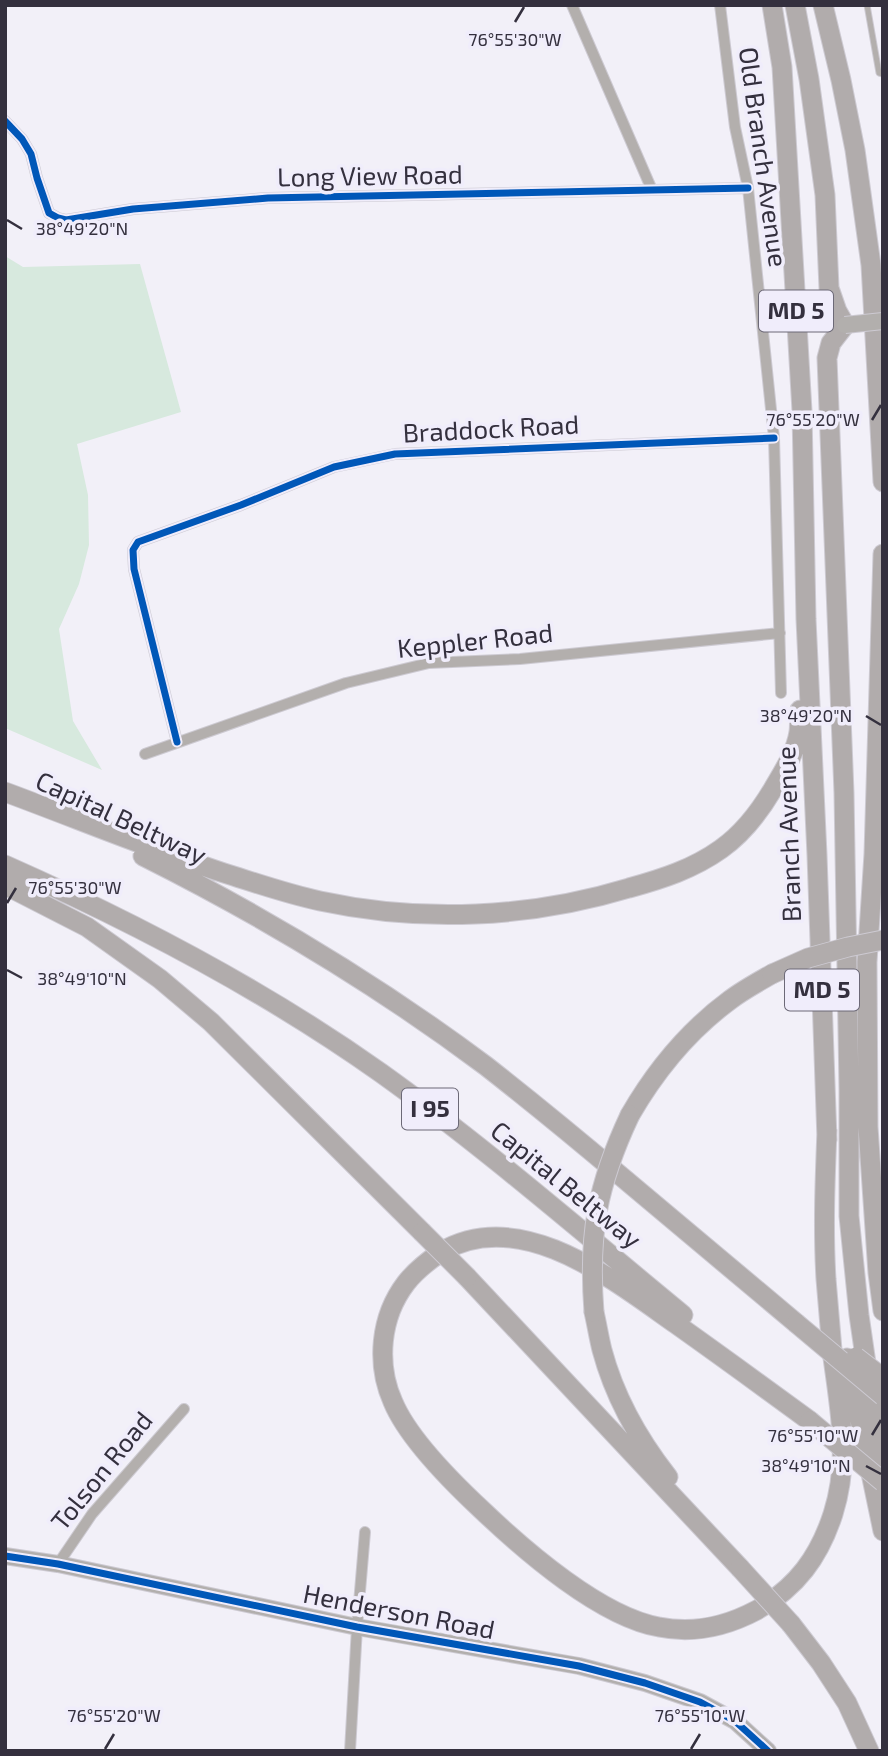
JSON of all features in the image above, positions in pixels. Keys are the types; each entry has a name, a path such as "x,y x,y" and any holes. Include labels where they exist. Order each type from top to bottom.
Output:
{"highway":[{"name":"Branch Avenue","path":"772,5 782,67 802,411 806,619 830,1215 845,1349 883,1531"},
{"path":"795,5 809,79 825,195 829,288 841,318 827,358 844,793 849,1216 859,1315 883,1476"},
{"name":"MD 5","path":"823,5 855,150 871,265 883,482"},
{"name":"MD 5","path":"883,554 878,755 867,962 868,1127 883,1311"},
{"path":"5,792 201,866 321,901 425,914 479,914 536,909 592,899 686,870 722,848 745,827 766,802 783,773 799,732 806,619"},
{"path":"878,755 883,775"},
{"name":"Capital Beltway","path":"5,792 200,884 329,959 416,1017 485,1066 795,1316 883,1396"},
{"name":"Capital Beltway","path":"5,865 169,943 305,1022 379,1072 514,1175 883,1482"},
{"path":"5,885 87,927 160,979 211,1022 467,1277 791,1624 821,1662 847,1703 869,1751"},
{"path":"867,962 883,930"},
{"path":"740,1568 660,1467 634,1426 616,1389 602,1351 594,1312 592,1267 596,1211 615,1145 630,1115 647,1084 696,1028 732,998 772,974 808,958 883,940"},
{"path":"810,1421 711,1348 587,1264 547,1247 524,1241 474,1239 452,1246 429,1260 402,1288 392,1306 382,1344 386,1383 401,1419 460,1489 538,1560 580,1590 635,1620 659,1627 684,1629 710,1628 735,1621 781,1595 800,1577 825,1536 841,1481 844,1434 832,1350 826,1266 824,1215 827,1130"},
{"path":"795,1316 883,1378"}],"street":[{"path":"572,5 652,190"},
{"name":"Old Branch Avenue","path":"720,5 735,127 748,188 774,438 780,693"},
{"name":"Long View Road","path":"5,121 22,139 31,154 49,213 66,220 133,209 268,198 748,188"},
{"path":"841,318 883,321"},
{"name":"Braddock Road","path":"177,742 134,569 133,550 138,542 181,528 334,467 395,454 774,438"},
{"name":"Keppler Road","path":"145,754 346,683 429,663 520,659 780,633"},
{"name":"Tolson Road","path":"58,1564 100,1505 184,1409"},
{"path":"350,1751 365,1532"},
{"name":"Henderson Road","path":"5,1556 58,1564 357,1627 579,1667 645,1683 701,1702 735,1721 768,1751"}],"lane":[{"path":"867,5 879,73 883,74"}],"green space":[{"path":"5,256 23,267 140,264 181,412 77,444 88,495 89,545 79,584 59,629 73,721 102,770 5,728"}],"cycle path":[{"path":"5,121 22,139 31,154 49,213 66,220 133,209 268,198 748,188"},
{"path":"177,742 134,569 133,550 138,542 241,505 334,467 395,454 774,438"},
{"path":"5,1556 58,1564 357,1627 579,1666 645,1683 700,1702 735,1721 768,1751"}]}
